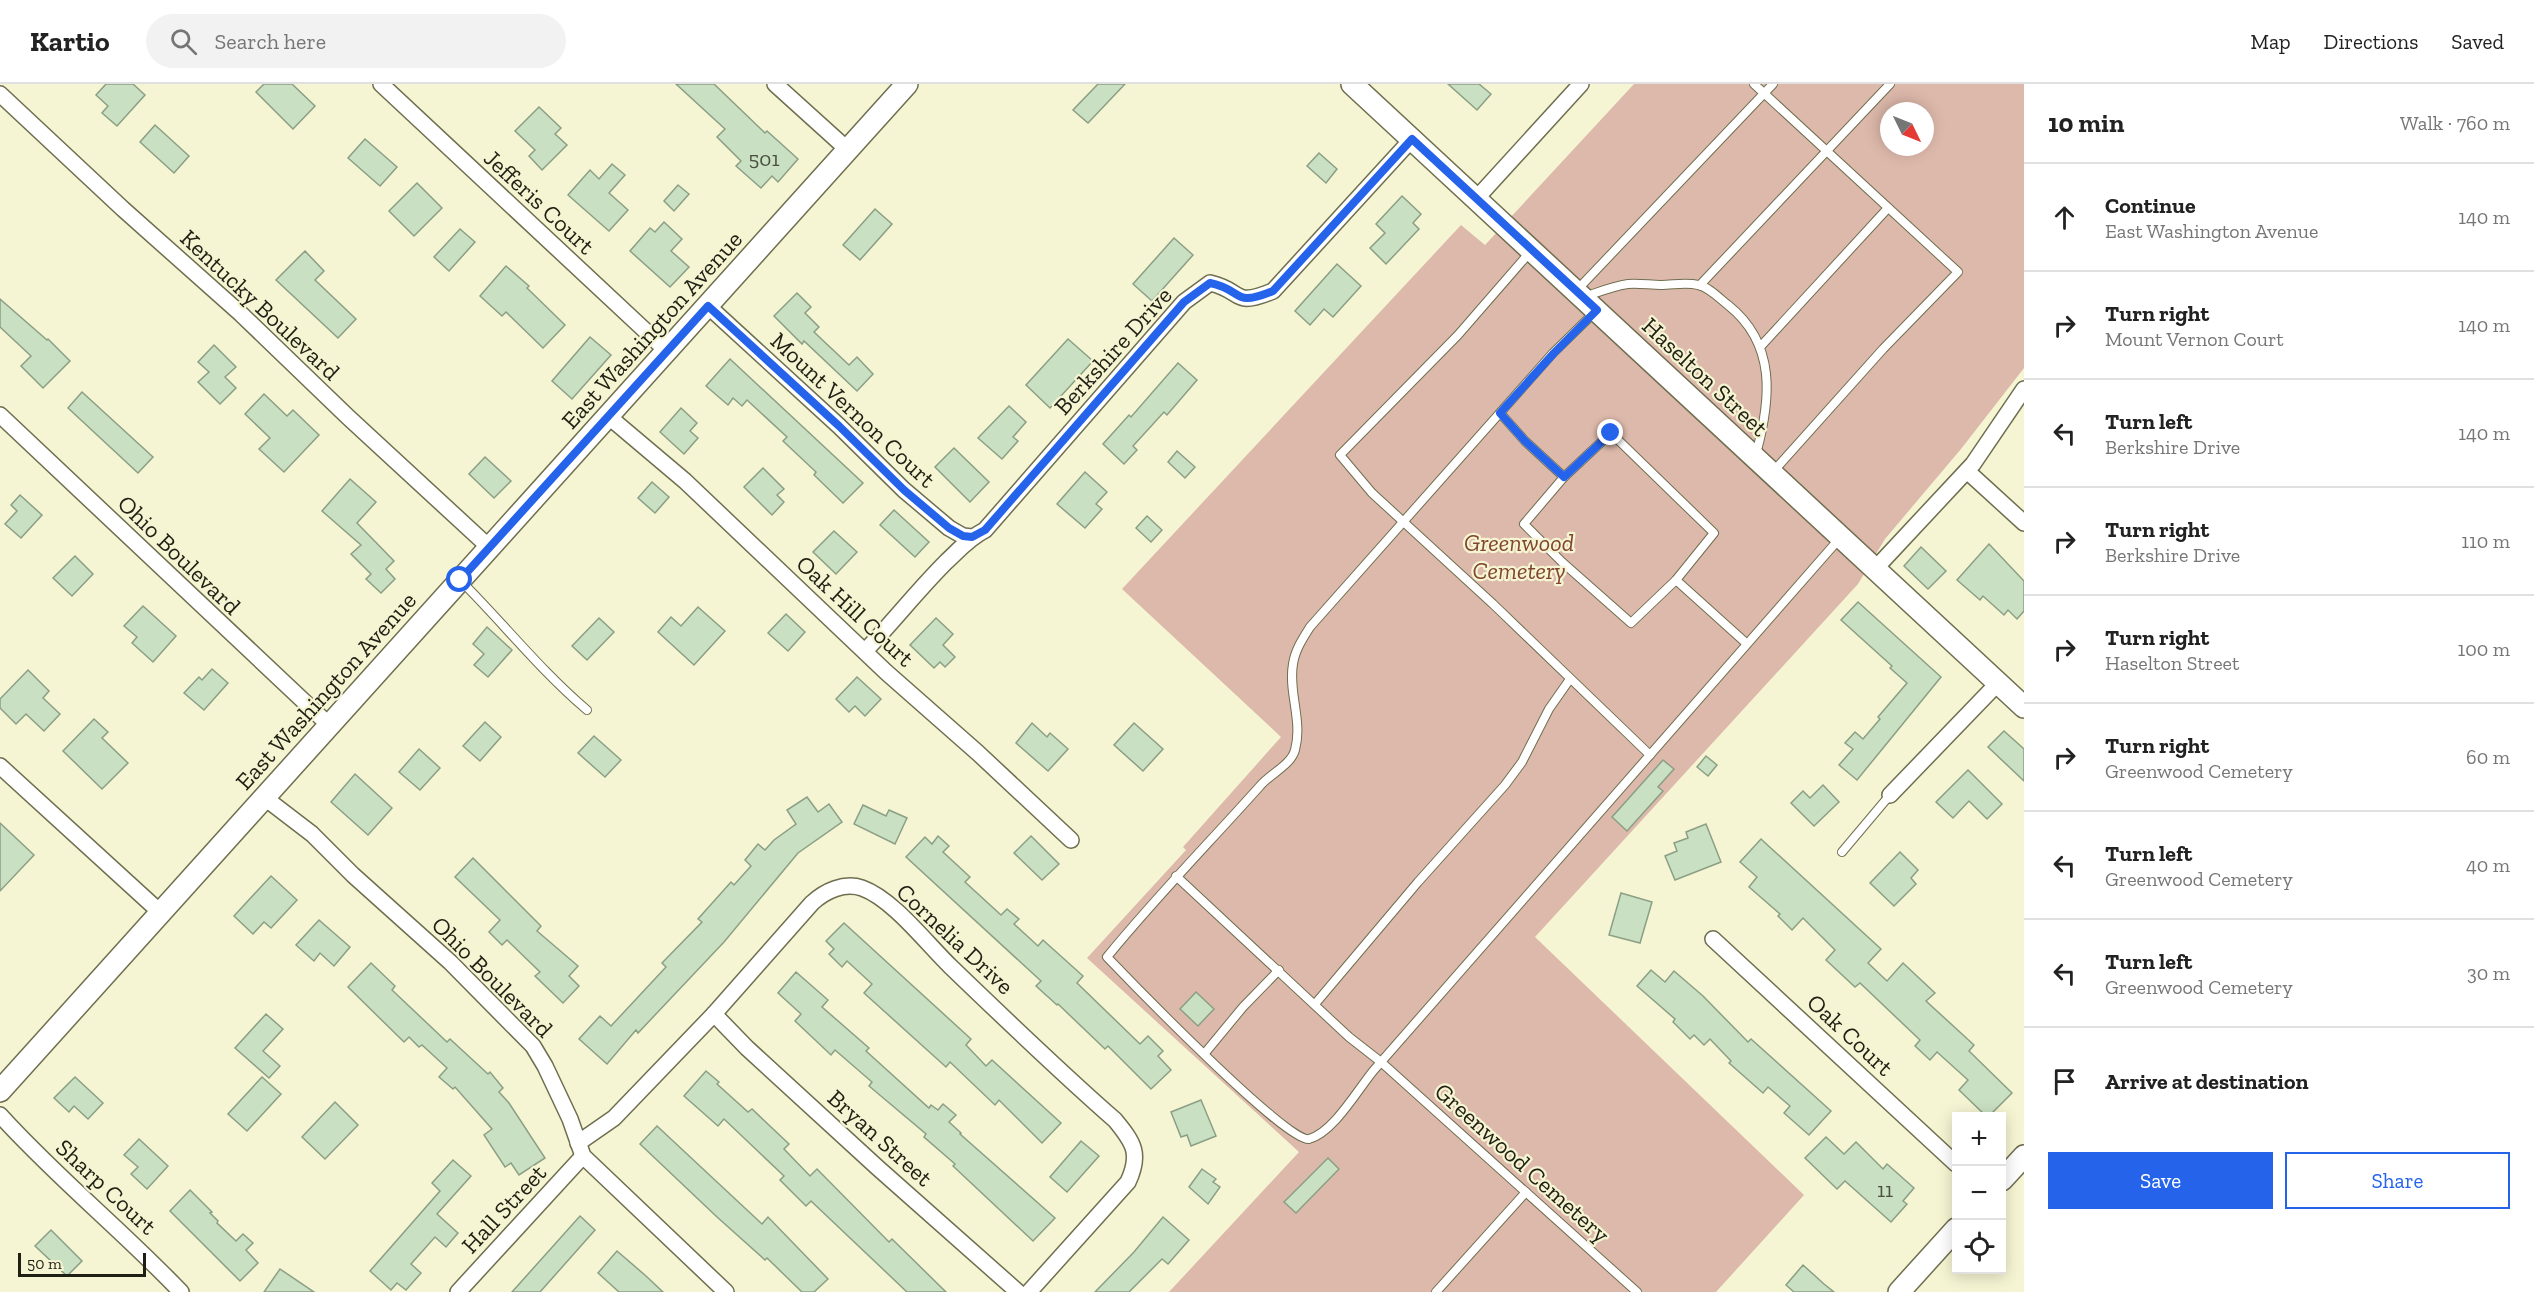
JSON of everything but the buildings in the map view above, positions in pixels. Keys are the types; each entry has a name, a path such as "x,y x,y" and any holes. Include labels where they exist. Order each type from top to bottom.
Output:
{"street":[{"name":"Jefferis Court","path":"381,84 667,351"},
{"path":"775,84 848,150"},
{"name":"East Washington Avenue","path":"0,1091 908,84"},
{"name":"Haselton Street","path":"1352,84 2024,707"},
{"path":"1476,199 1581,84"},
{"name":"Kentucky Boulevard","path":"0,94 123,209 241,314 356,425 490,548"},
{"name":"Berkshire Drive","path":"865,651 890,625 915,592 972,537 985,530 1184,302 1210,283 1220,285 1242,299 1254,299 1273,291 1412,139"},
{"name":"Mount Vernon Court","path":"708,306 839,426 904,490 949,528 963,536 972,537"},
{"path":"1875,569 1967,471 2024,389"},
{"name":"Ohio Boulevard","path":"0,415 329,725"},
{"name":"Oak Hill Court","path":"608,416 685,481 865,651 1071,840"},
{"path":"1967,471 2024,523"},
{"path":"1890,795 1998,683"},
{"path":"0,766 161,913"},
{"name":"Ohio Boulevard","path":"265,798 312,834 353,875 450,962 533,1046 545,1066 580,1149 726,1292"},
{"name":"Cornelia Drive","path":"580,1149 614,1119 714,1014 822,894 838,888 852,886 862,888 888,904 1115,1120 1133,1146 1136,1159 1128,1182 1029,1292"},
{"name":"Oak Court","path":"1713,939 1952,1160"},
{"name":"Bryan Street","path":"714,1014 747,1048 878,1168 1018,1292"},
{"name":"Sharp Court","path":"0,1115 23,1141 151,1260 181,1292"},
{"name":"Hall Street","path":"458,1292 580,1149"},
{"path":"2006,1175 2024,1155"},
{"path":"1899,1292 1952,1233"}],"lane":[{"path":"1754,84 1958,272 1883,349 1772,474"},
{"path":"1773,84 1585,300 1554,353 1310,627 1297,648 1293,664 1292,683 1298,719 1295,751 1290,760 1265,780 1176,876 1107,957 1151,1004 1276,1120 1301,1138 1308,1139 1318,1135 1338,1117 1381,1062 1841,537"},
{"path":"1700,285 1890,84"},
{"path":"1761,346 1888,208"},
{"path":"1532,250 1458,335 1340,455 1372,493 1493,604 1650,755"},
{"path":"1585,300 1611,288 1629,284 1700,285 1738,313 1761,346 1764,360 1767,395 1764,425 1755,458"},
{"path":"1500,413 1525,441 1564,477"},
{"path":"1611,433 1714,533 1676,580 1631,623 1562,562 1524,524 1564,477 1611,433"},
{"path":"460,580 495,615 530,657 587,710"},
{"path":"1676,580 1746,643"},
{"path":"1315,1004 1418,882 1506,785 1522,762 1549,709 1570,679"},
{"path":"1842,852 1890,795"},
{"name":"Greenwood Cemetery","path":"1176,876 1349,1037 1381,1062 1637,1292"},
{"path":"1205,1053 1243,1007 1279,970"},
{"path":"1436,1292 1526,1192"}],"green space":[{"name":"Greenwood Cemetery","path":"1634,84 2024,84 2024,368 1961,449 1885,539 1858,584 1535,937 1804,1195 1716,1292 1169,1292 1299,1152 1087,958 1186,850 1183,847 1281,737 1122,589 1461,225 1485,245"}],"route":[{"path":"460,580 708,306 839,426 904,490 949,528 963,536 972,537 985,530 1184,302 1210,283 1220,285 1242,299 1254,299 1273,291 1412,139 1597,310 1554,353 1500,413 1525,441 1564,477 1611,433"}]}
